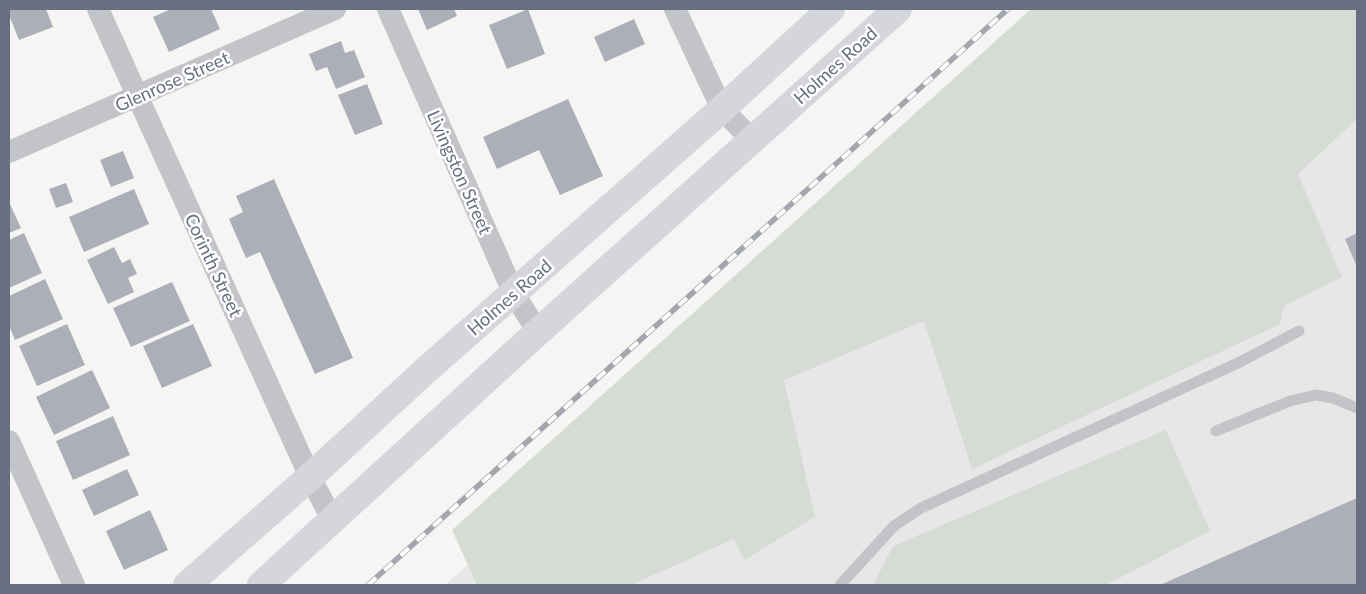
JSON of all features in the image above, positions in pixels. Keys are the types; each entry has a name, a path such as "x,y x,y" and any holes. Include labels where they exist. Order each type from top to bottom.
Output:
{"main road":[{"name":"Holmes Road","path":"187,585 310,477 425,371 722,109 831,9"},
{"name":"Holmes Road","path":"261,585 538,332 898,9"}],"street":[{"name":"Corinth Street","path":"98,9 310,477 332,519"},
{"name":"Glenrose Street","path":"9,152 334,9"},
{"name":"Livingston Street","path":"388,9 514,294 538,332"},
{"path":"675,9 722,109 752,140"},
{"path":"9,440 74,585"}],"lane":[{"path":"840,585 894,526 921,508 1238,363 1299,331"},
{"path":"1216,431 1290,401 1316,395 1333,398 1357,408"}],"shaded area":[{"path":"1031,9 1357,9 1357,119 1298,174 1342,277 1284,306 1280,324 972,469 924,321 784,380 815,517 744,560 734,539 631,585 477,585 452,530"},
{"path":"1086,9 1357,9 1357,585 445,585"},
{"path":"1166,430 1210,531 1106,585 873,585 893,546"}],"building":[{"path":"9,9 46,9 53,27 19,40 9,15"},
{"path":"171,9 211,9 220,29 169,52 153,17"},
{"path":"418,9 454,9 457,16 427,30"},
{"path":"528,9 545,54 507,69 489,25"},
{"path":"634,19 645,44 605,62 594,37"},
{"path":"341,41 345,53 354,50 365,77 336,89 327,67 316,71 309,54"},
{"path":"367,84 383,124 355,135 338,95"},
{"path":"568,99 603,176 560,195 539,150 497,169 483,137"},
{"path":"123,151 134,178 111,187 100,160"},
{"path":"274,179 353,358 315,374 260,252 246,258 229,219 243,212 236,196"},
{"path":"66,183 73,202 56,208 49,189"},
{"path":"134,189 149,224 84,252 69,217"},
{"path":"9,202 21,228 9,233"},
{"path":"24,233 42,273 9,288 9,240"},
{"path":"1357,233 1357,267 1345,239"},
{"path":"114,247 122,263 130,259 137,274 128,278 134,292 108,304 87,260"},
{"path":"45,279 63,319 15,340 9,326 9,296"},
{"path":"172,282 190,321 131,347 113,308"},
{"path":"67,324 85,365 37,386 19,346"},
{"path":"193,324 212,366 162,388 143,346"},
{"path":"92,370 110,408 54,435 36,397"},
{"path":"113,416 130,455 73,480 56,441"},
{"path":"127,469 139,495 94,516 82,490"},
{"path":"1357,498 1357,585 1160,585"},
{"path":"150,510 168,550 124,570 106,531"}],"railway":[{"path":"368,585 1008,9"}]}
